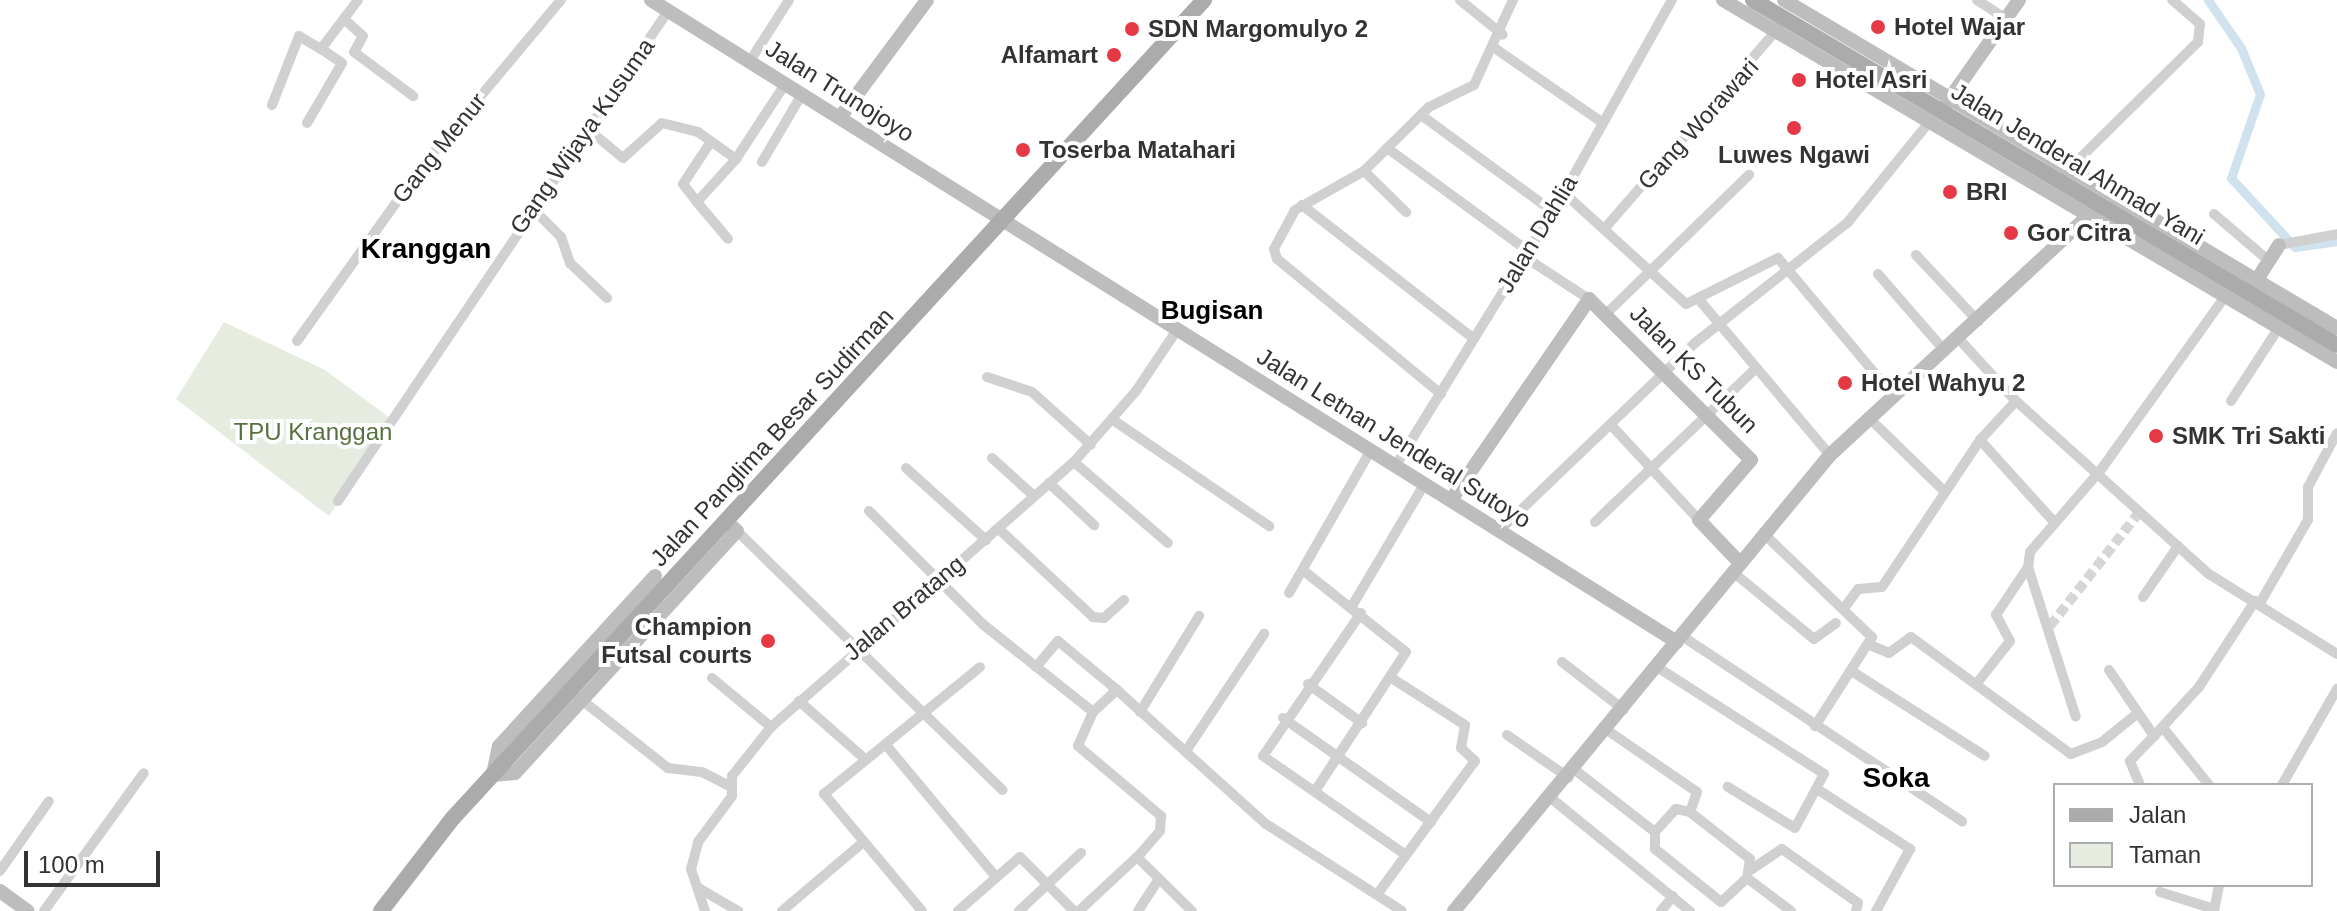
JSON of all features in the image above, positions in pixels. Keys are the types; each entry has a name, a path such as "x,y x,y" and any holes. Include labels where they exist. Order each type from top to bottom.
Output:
{"main road":[{"name":"Jalan Trunojoyo","path":"651,0 671,5 785,84 841,116 1004,223"},
{"path":"841,116 927,0"},
{"name":"Jalan Panglima Besar Sudirman","path":"381,911 420,855 452,819 549,714 576,696 731,526 763,470 816,424 845,405 886,339 954,277 1204,0"},
{"path":"1454,911 1552,799 1763,533 1830,455 1892,394 1978,321 2096,211 1787,11 1723,0"},
{"name":"Jalan Jenderal Ahmad Yani","path":"1753,0 1787,11 1864,73 2064,175 2096,211 2228,292 2252,288 2337,345"},
{"path":"1941,110 2019,0"},
{"path":"2064,175 2252,288 2337,328"},
{"name":"Jalan Letnan Jenderal Sutoyo","path":"1004,223 1680,639"},
{"path":"2252,288 2279,245"},
{"path":"2228,292 2278,329 2337,362"},
{"path":"1451,500 1589,299"},
{"name":"Jalan KS Tubun","path":"1589,299 1608,312 1708,414 1751,465 1699,520"},
{"path":"1699,520 1736,567"},
{"path":"549,714 655,576"},
{"path":"0,891 28,911"}],"street":[{"path":"321,49 358,0"},
{"name":"Gang Menur","path":"297,341 423,165 561,0"},
{"path":"750,61 789,0"},
{"path":"1460,0 1503,35"},
{"path":"1441,394 1277,259 1274,249 1302,205 1364,171 1421,115 1474,85 1503,35 1513,0"},
{"name":"Jalan Dahlia","path":"1396,465 1564,193 1600,121 1672,0"},
{"path":"1977,0 2005,18"},
{"path":"2064,175 2198,42 2200,24 2172,0"},
{"name":"Gang Wijaya Kusuma","path":"338,501 671,5"},
{"name":"Gang Worawari","path":"1606,227 1787,11"},
{"path":"344,19 363,36 354,52 413,96"},
{"path":"272,105 299,36 342,63 307,123"},
{"path":"1496,49 1600,121"},
{"path":"697,202 736,159 785,84"},
{"path":"762,162 802,94"},
{"path":"1500,530 1718,324 1789,272 1848,222 1941,110"},
{"path":"1421,115 1552,211"},
{"path":"589,130 623,158 658,122 710,143 736,159"},
{"path":"710,143 683,184 728,239"},
{"path":"1387,148 1589,299"},
{"path":"1364,171 1406,212"},
{"path":"1608,312 1749,175"},
{"path":"1564,193 1654,270 1686,304 1701,302 1775,257 1892,394"},
{"path":"1302,205 1474,339"},
{"path":"532,208 561,237 570,263 607,298"},
{"path":"2214,214 2269,261"},
{"path":"2279,245 2337,234"},
{"path":"1916,255 1978,321"},
{"path":"1878,274 1944,350"},
{"path":"2076,717 2028,567 2030,552 2100,471 2228,292"},
{"path":"1701,302 1830,455"},
{"path":"2231,401 2278,329"},
{"name":"Jalan Bratang","path":"705,911 697,887 694,854 731,787 731,778 771,727 855,646 986,540 1074,462 1113,420 1177,330"},
{"path":"1958,338 2016,401 2100,471 2178,546 2337,654"},
{"path":"1595,522 1755,369"},
{"path":"987,377 1032,392 1091,445"},
{"path":"1845,607 1858,589 1882,587 1980,440 2016,401"},
{"path":"1868,417 1944,491"},
{"path":"1113,420 1269,526"},
{"path":"1611,425 1699,520"},
{"path":"2139,783 2130,761 2164,729 2258,602 2308,520 2308,487 2337,433"},
{"path":"1980,440 2054,522"},
{"path":"1289,593 1371,450"},
{"path":"992,458 1034,496"},
{"path":"1074,462 1168,543"},
{"path":"906,468 986,540"},
{"path":"1049,483 1094,525"},
{"path":"1406,855 1263,756 1283,718 1357,610 1425,483"},
{"path":"869,511 937,579 1036,667 1093,712"},
{"path":"731,526 1002,790"},
{"path":"999,529 1093,617 1104,618 1124,600"},
{"path":"1763,533 1867,626 1872,646"},
{"path":"2143,597 2178,546"},
{"path":"1736,567 1814,639 1836,623"},
{"path":"1977,683 2010,641 1996,615 2028,567"},
{"path":"1304,571 1405,648 1393,679 1315,791"},
{"path":"1140,712 1199,616"},
{"path":"1186,751 1264,634"},
{"path":"1872,646 1889,653 1911,637 2071,754 2102,742 2138,713"},
{"path":"1680,639 1962,821"},
{"path":"1036,667 1058,641 1266,824 1365,894 1379,892 1474,764 1461,748 1468,730 1393,679"},
{"path":"1815,726 1872,646"},
{"path":"1562,662 1624,710"},
{"path":"922,911 861,844 824,794 980,667"},
{"path":"1657,667 1820,769 1817,789 1790,828 1728,787"},
{"path":"2109,670 2154,736"},
{"path":"1853,672 1985,756"},
{"path":"712,678 771,727"},
{"path":"1308,684 1362,723"},
{"path":"2283,783 2337,689"},
{"path":"958,911 1020,857 1076,911 1137,857 1160,831 1161,816 1078,746 1093,712 1117,690"},
{"path":"576,696 668,768 702,772 731,787"},
{"path":"799,701 866,760"},
{"path":"1283,718 1431,822"},
{"path":"2164,729 2207,783"},
{"path":"1607,730 1697,792 1690,812"},
{"path":"1507,735 1572,774 1655,832"},
{"path":"886,745 995,876"},
{"path":"44,911 144,773"},
{"path":"1817,789 1910,849 1876,911"},
{"path":"1552,799 1690,911"},
{"path":"0,871 49,801"},
{"path":"1791,911 1750,873 1750,859 1690,812 1676,809 1655,832 1655,849 1721,902 1750,873 1782,849 1858,903 1856,911"},
{"path":"782,911 861,844"},
{"path":"1019,911 1081,853"},
{"path":"1137,857 1157,882 1192,911"},
{"path":"1138,911 1157,882"},
{"path":"697,887 738,911"},
{"path":"2160,892 2214,910 2216,887"},
{"path":"1379,892 1402,911"},
{"path":"1661,911 1673,896"}],"green space":[{"name":"TPU Kranggan","path":"224,322 325,370 390,418 329,516 176,399"}],"waterway":[{"path":"2208,0 2241,48 2260,94 2231,178 2295,247 2337,241"}],"tunnel":[{"path":"2050,626 2141,510"}],"place":[{"name":"Hotel Wajar","path":"1878,27"},
{"name":"SDN Margomulyo 2","path":"1132,29"},
{"name":"Alfamart","path":"1114,55"},
{"name":"Hotel Asri","path":"1799,80"},
{"name":"Luwes Ngawi","path":"1794,128"},
{"name":"Toserba Matahari","path":"1023,150"},
{"name":"BRI","path":"1950,192"},
{"name":"Gor Citra","path":"2011,233"},
{"name":"Hotel Wahyu 2","path":"1845,383"},
{"name":"SMK Tri Sakti","path":"2156,436"},
{"name":"Champion Futsal courts","path":"768,641"}],"district":[{"name":"Kranggan","path":"426,249"},
{"name":"Bugisan","path":"1212,311"},
{"name":"Soka","path":"1896,778"}]}
